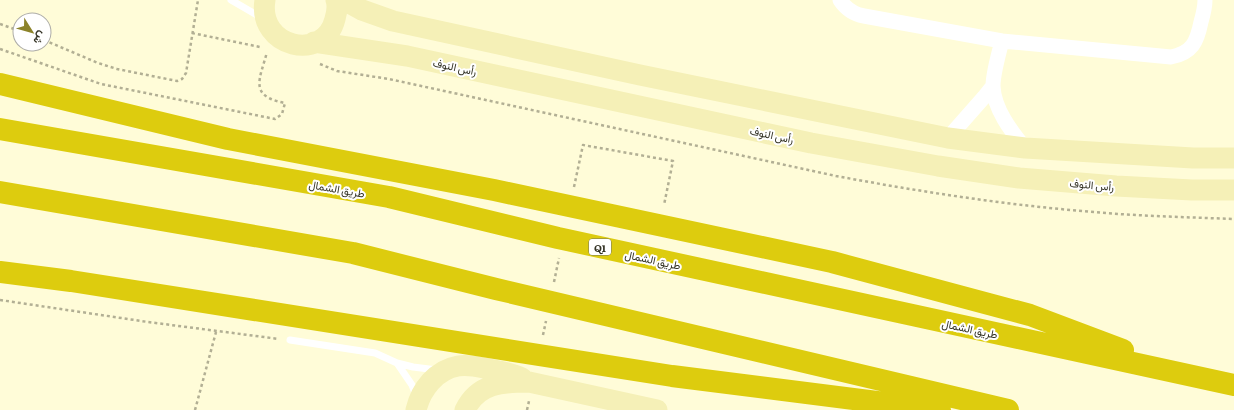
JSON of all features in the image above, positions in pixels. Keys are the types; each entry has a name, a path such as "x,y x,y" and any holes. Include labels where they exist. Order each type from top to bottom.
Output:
{"highway":[{"path":"0,84 228,139 494,190 832,262 1030,315 1197,377"},
{"name":"طريق الشمال","path":"0,129 389,197 558,238 1234,385"},
{"path":"0,192 353,253 496,289 1008,410"},
{"path":"0,272 79,282 672,376 940,410"}],"street":[{"path":"269,26 288,43 301,45 314,42 323,38 330,31 337,13 336,0"},
{"path":"344,0 362,10 393,21 640,75 948,138 1025,148 1193,158 1234,158"},
{"path":"840,0 846,9 854,14 1002,40 1170,57 1187,52 1193,46 1197,38 1205,0"},
{"path":"1002,40 993,86 999,110 1011,130 1025,148"},
{"name":"رأس النوف","path":"314,42 407,56 811,143 938,166 1019,178 1116,186 1192,190 1234,190"},
{"path":"948,138 993,86"},
{"path":"417,406 424,389 433,378 445,370 458,366 472,366 503,371 512,374 530,388"},
{"path":"465,410 467,404 479,392 494,384 510,382 530,388 657,410"}],"lane":[{"path":"231,0 269,26"},
{"path":"290,340 375,353 397,363 424,369 445,370"},
{"path":"397,363 412,385 417,406"}],"path":[{"path":"52,43 98,63 117,69 177,81 182,79 186,73 198,0"},
{"path":"0,24 12,28"},
{"path":"0,49 102,84 275,119 282,114 285,103 268,98 260,90 259,82 269,26 192,33"},
{"path":"573,192 583,145 673,162 659,225"},
{"path":"553,285 560,254"},
{"path":"0,300 216,332 290,340"},
{"path":"542,340 547,316"},
{"path":"195,410 216,332"},
{"path":"527,410 530,388"}]}
